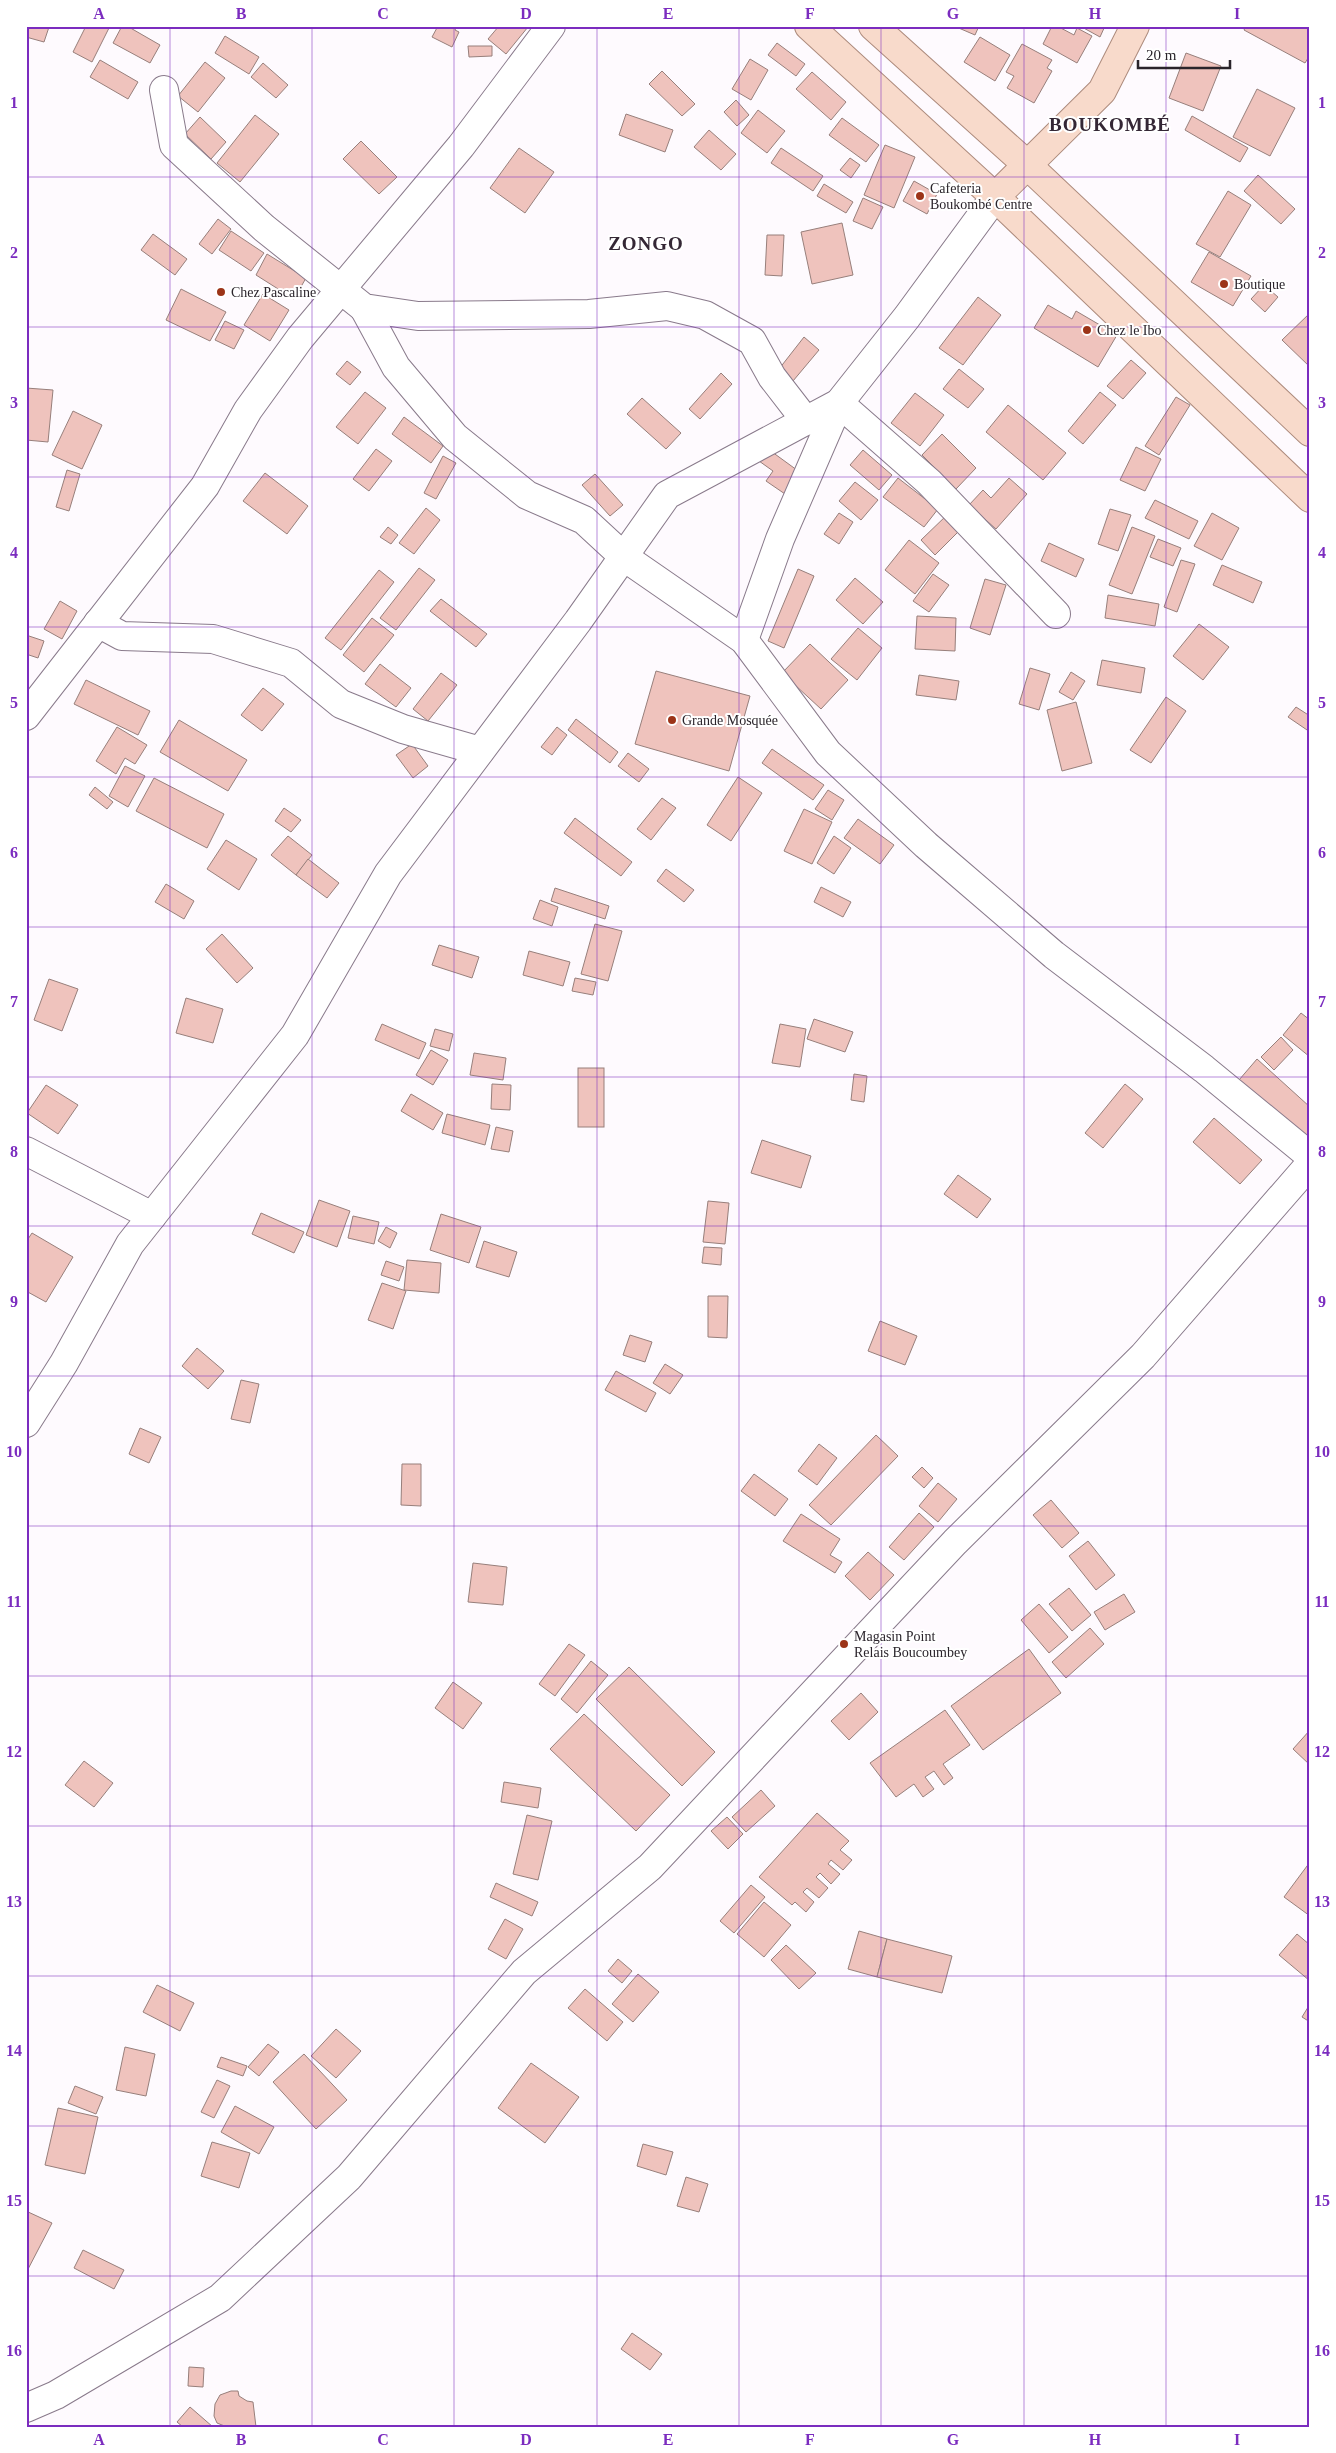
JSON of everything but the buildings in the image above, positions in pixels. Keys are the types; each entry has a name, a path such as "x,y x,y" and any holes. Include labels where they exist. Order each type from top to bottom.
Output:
{"main road":[{"path":"809,26 995,197 1310,498"},
{"path":"873,26 1027,165 1310,432"},
{"path":"995,197 1102,91 1135,26"}],"street":[{"path":"26,716 205,486 248,410 300,338 461,146 551,26"},
{"path":"164,90 174,145 264,228 339,290 364,308 396,366 455,437 527,496 584,520 624,557 744,640 828,753 926,845 1054,955 1204,1068 1310,1156"},
{"path":"744,640 780,538 839,403 908,317 995,197"},
{"path":"364,308 418,316 589,314 667,306 705,315 752,341 772,377 806,421"},
{"path":"26,1423 64,1362 130,1244 295,1035 388,874 624,557 667,495 839,403"},
{"path":"839,403 930,482 1056,614"},
{"path":"98,623 122,636 213,639 292,663 341,704 403,729 480,751"},
{"path":"26,1151 152,1216"},
{"path":"26,2408 56,2395 220,2298 349,2177 524,1972 650,1867 955,1542 1143,1356 1310,1164"}],"place":[{"name":"Cafeteria Boukombé Centre","path":"920,196"},
{"name":"Boutique","path":"1224,284"},
{"name":"Chez Pascaline","path":"221,292"},
{"name":"Chez le Ibo","path":"1087,330"},
{"name":"Grande Mosquée","path":"672,720"},
{"name":"Magasin Point Relais Boucoumbey","path":"844,1644"}],"district":[{"name":"BOUKOMBÉ","path":"1110,124"},
{"name":"ZONGO","path":"646,243"}]}
